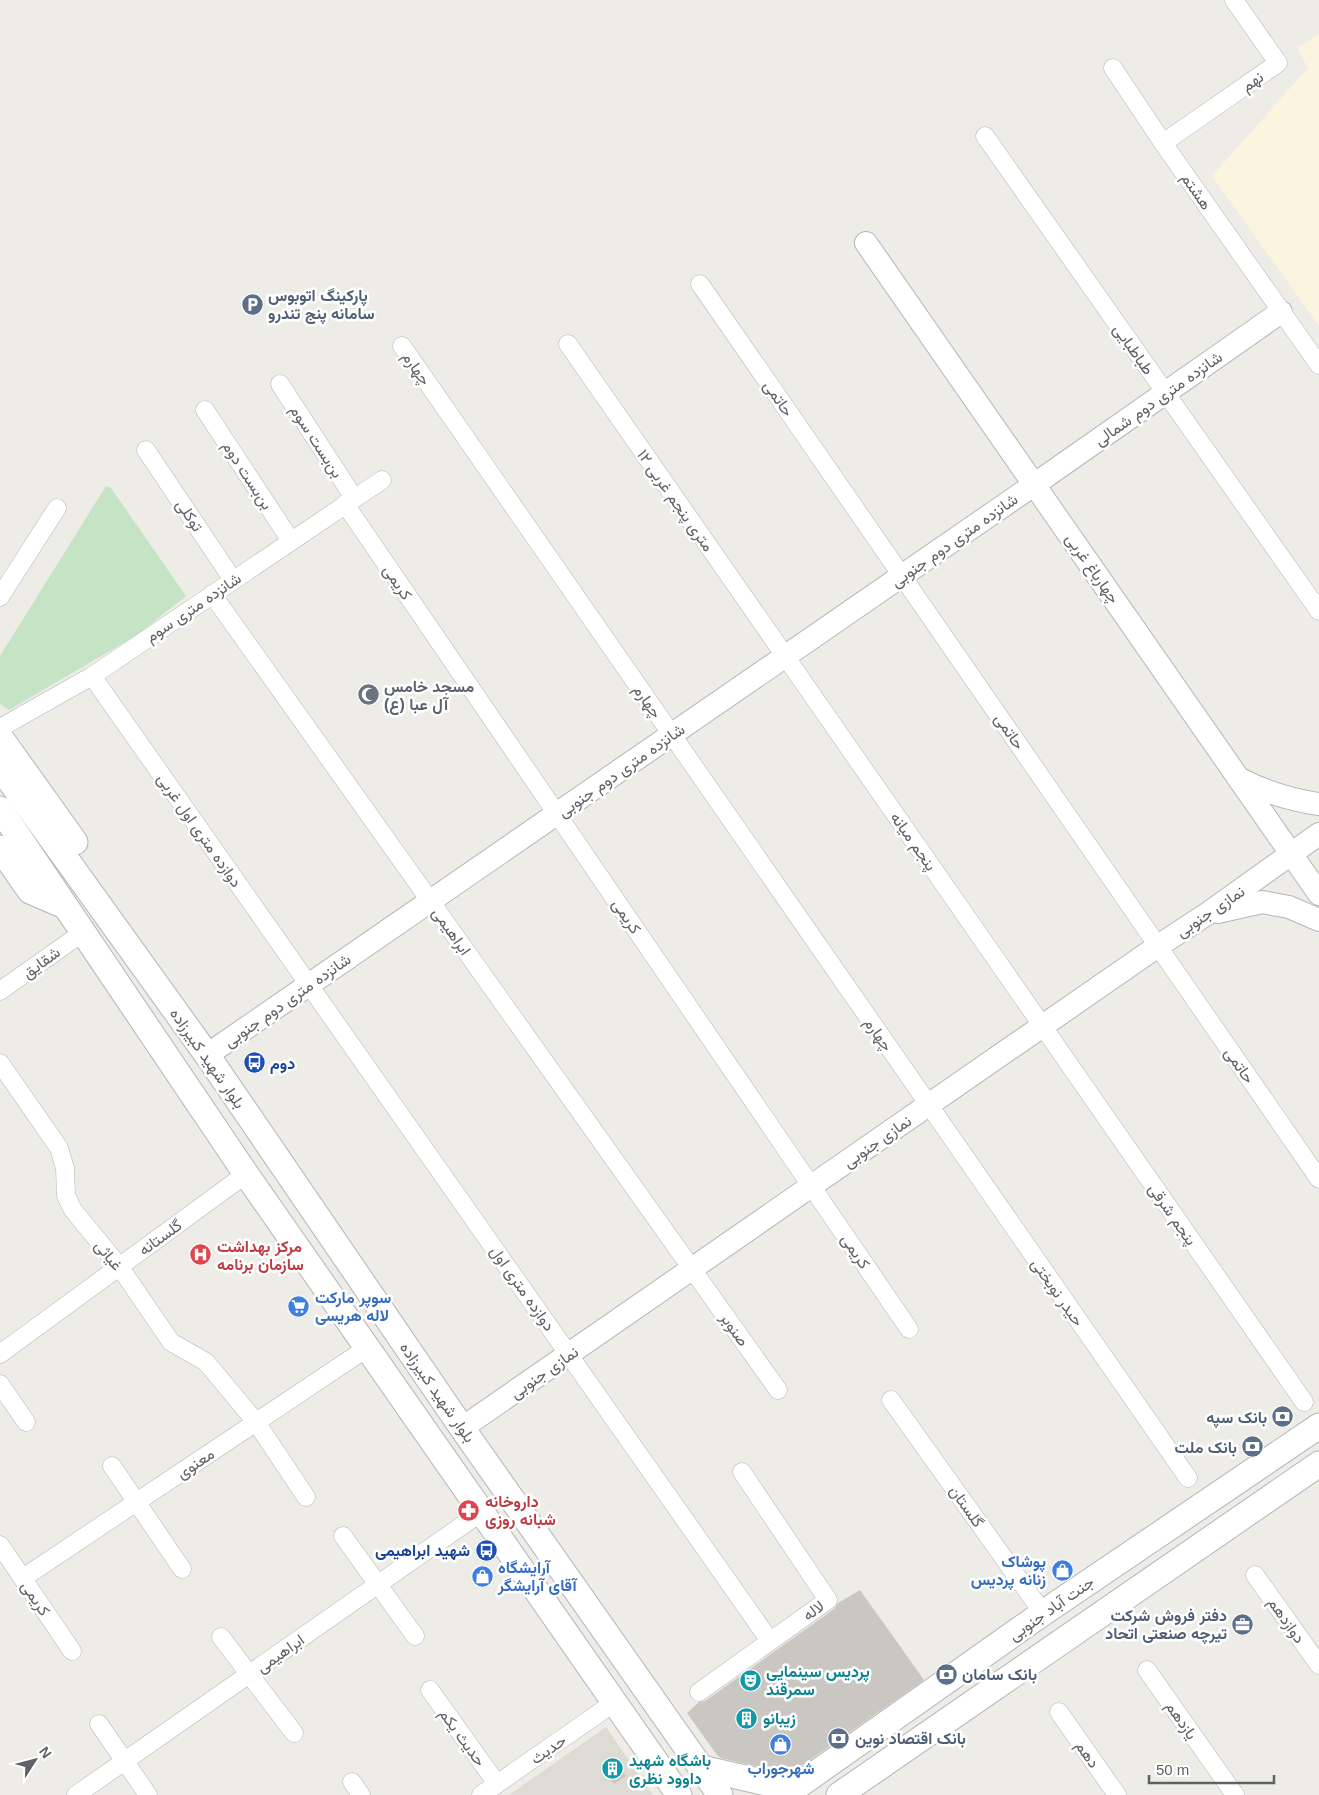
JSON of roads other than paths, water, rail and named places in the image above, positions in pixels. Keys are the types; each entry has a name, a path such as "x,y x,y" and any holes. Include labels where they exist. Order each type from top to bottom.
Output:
{"main road":[{"name":"بلوار شهید کبیرزاده","path":"0,737 77,845 89,890"},
{"name":"بلوار شهید کبیرزاده","path":"0,767 207,1055 462,1428 720,1795"},
{"name":"بلوار شهید کبیرزاده","path":"0,809 7,839 65,906 246,1174 615,1702 674,1792"},
{"name":"جنت آباد جنوبی","path":"789,1792 1043,1613 1319,1426"},
{"name":"جنت آباد جنوبی","path":"839,1795 1319,1464"},
{"path":"701,1768 789,1792"}],"street":[{"name":"نهم","path":"1163,143 1278,63 1234,0"},
{"name":"هشتم","path":"1113,68 1163,143 1319,365"},
{"name":"طباطبایی","path":"985,136 1319,611"},
{"name":"چهارباغ غربی","path":"866,243 1319,894"},
{"name":"حاتمی","path":"700,284 1319,1179"},
{"name":"شانزده متری دوم شمالی","path":"1034,484 1281,312"},
{"name":"۱۲ متری پنجم غربی","path":"568,344 785,656"},
{"name":"چهارم","path":"402,346 928,1105"},
{"name":"بن‌بست سوم","path":"280,384 350,501"},
{"name":"بن‌بست دوم","path":"205,410 291,541"},
{"name":"توکلی","path":"146,450 233,580"},
{"name":"شانزده متری سوم","path":"0,728 92,676 382,480"},
{"name":"شانزده متری دوم جنوبی","path":"207,1055 1034,484"},
{"name":"کریمی","path":"350,501 557,814 909,1329"},
{"path":"0,597 57,508"},
{"name":"ابراهیمی","path":"212,594 692,1269"},
{"name":"پنجم میانه","path":"785,656 1042,1026"},
{"name":"دوازده متری اول غربی","path":"92,676 309,984"},
{"path":"1238,778 1280,796 1319,804"},
{"name":"نمازی جنوبی","path":"462,1428 1042,1026 1207,914 1319,834"},
{"path":"1207,914 1262,902 1289,907 1319,920"},
{"name":"شقایق","path":"0,991 82,932"},
{"name":"دوازده متری اول","path":"309,984 770,1641"},
{"name":"پنجم شرقی","path":"1042,1026 1304,1402"},
{"name":"غیاثی","path":"0,1063 59,1148 65,1168 66,1196 73,1210 119,1266 171,1342 206,1362 256,1422 306,1497"},
{"name":"حیدر نوبختی","path":"928,1105 1188,1478"},
{"name":"گلستانه","path":"0,1354 246,1174"},
{"name":"صنوبر","path":"692,1269 778,1390"},
{"name":"معنوی","path":"23,1578 367,1348"},
{"path":"0,1384 26,1422"},
{"name":"گلستان","path":"892,1400 1043,1613"},
{"path":"112,1466 182,1569"},
{"name":"لاله","path":"699,1692 828,1600 742,1472"},
{"name":"ابراهیمی","path":"76,1795 482,1511"},
{"path":"343,1536 415,1636"},
{"name":"کریمی","path":"0,1545 72,1651"},
{"name":"دوازدهم","path":"1255,1575 1319,1665"},
{"path":"221,1637 294,1733"},
{"name":"یازدهم","path":"1146,1670 1235,1795"},
{"name":"حدیث یکم","path":"430,1690 497,1784"},
{"name":"حدیث","path":"481,1795 615,1702"},
{"name":"دهم","path":"1059,1712 1117,1795"},
{"path":"99,1724 148,1795"}],"place":[{"name":"پارکینگ اتوبوس سامانه پنج تندرو","path":"252,304"},
{"name":"مسجد خامس آل عبا (ع)","path":"368,695"},
{"name":"دوم","path":"254,1063"},
{"name":"مرکز بهداشت سازمان برنامه","path":"201,1255"},
{"name":"سوپر مارکت لاله هریسی","path":"299,1306"},
{"name":"بانک سپه","path":"1283,1417"},
{"name":"بانک ملت","path":"1253,1447"},
{"name":"داروخانه شبانه روزی","path":"469,1510"},
{"name":"شهید ابراهیمی","path":"486,1550"},
{"name":"پوشاک زنانه پردیس","path":"1062,1570"},
{"name":"آرایشگاه آقای آرایشگر","path":"482,1576"},
{"name":"دفتر فروش شرکت تیرچه صنعتی اتحاد","path":"1243,1624"},
{"name":"بانک سامان","path":"946,1674"},
{"name":"پردیس سینمایی سمرقند","path":"750,1680"},
{"name":"زیبانو","path":"747,1718"},
{"name":"بانک اقتصاد نوین","path":"839,1738"},
{"name":"شهرجوراب","path":"781,1744"},
{"name":"باشگاه شهید داوود نظری","path":"613,1769"}]}
